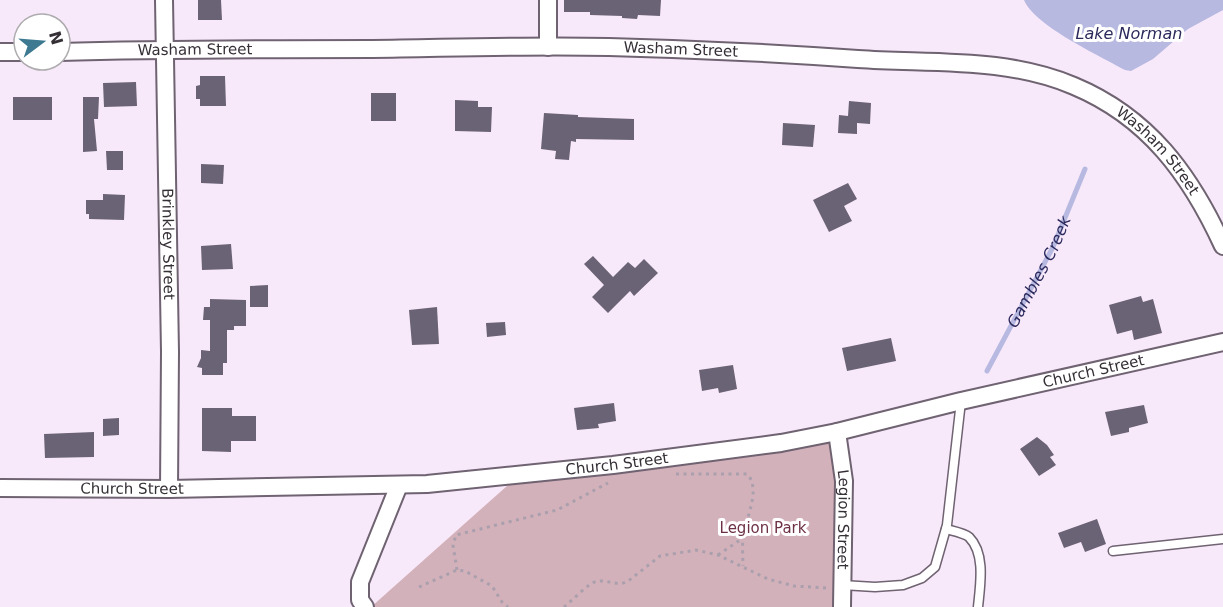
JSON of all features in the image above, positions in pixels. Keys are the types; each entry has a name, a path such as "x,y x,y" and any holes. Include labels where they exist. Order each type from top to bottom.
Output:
{"street":[{"name":"Brinkley Street","path":"164,0 169,489"},
{"path":"548,0 548,47"},
{"name":"Washam Street","path":"72,52 548,47 732,51 880,61 931,61 1024,71 1072,85 1116,107 1153,138 1174,161 1200,201 1223,246"},
{"name":"Church Street","path":"0,488 169,489 427,484 625,464 781,443 837,432 961,401 1223,342"},
{"name":"Legion Street","path":"837,432 844,481 836,587 842,607"},
{"path":"365,607 360,600 360,582 399,485"}],"lane":[{"path":"836,587 903,585 922,578 934,567 946,530 961,401"},
{"path":"946,530 968,536 976,549 980,562 978,607"},
{"path":"1113,551 1223,539"}],"path":[{"path":"670,474 747,474 752,481 752,495 742,538 743,566"},
{"path":"457,570 453,545 456,535 557,510 615,480"},
{"path":"718,555 742,538"},
{"path":"564,607 592,583 598,581 621,584 627,582 660,556 696,550 718,555 768,579 794,586 836,587"},
{"path":"419,587 457,570 465,571 492,586 508,607"}],"green space":[{"name":"Legion Park","path":"837,433 842,607 371,607 517,477"}],"water":[{"name":"Lake Norman","path":"1024,0 1223,0 1223,10 1188,29 1153,59 1131,71 1069,40 1041,20 1030,10"}],"building":[{"path":"198,0 221,0 222,20 198,20"},
{"path":"564,0 661,0 660,16 638,15 637,19 590,15 590,12 564,12"},
{"path":"200,76 225,76 226,106 200,106 200,99 196,99 196,86 200,85"},
{"path":"136,82 137,106 104,107 103,83"},
{"path":"371,93 396,93 396,121 371,121"},
{"path":"13,97 52,97 52,120 13,120"},
{"path":"83,97 99,97 98,119 94,119 97,151 83,152"},
{"path":"455,100 478,101 478,107 492,107 491,132 455,131"},
{"path":"849,101 871,103 870,124 857,123 857,134 838,133 839,115 848,116"},
{"path":"544,113 634,119 634,140 576,139 576,142 571,141 569,160 555,159 556,151 541,149"},
{"path":"783,123 815,125 813,147 782,145"},
{"path":"106,151 123,151 123,170 107,170"},
{"path":"201,164 224,165 223,184 201,183"},
{"path":"848,183 857,199 844,206 852,221 829,232 813,200"},
{"path":"103,194 125,195 124,220 89,219 89,214 86,214 86,200 103,200"},
{"path":"231,244 233,269 202,270 201,246"},
{"path":"593,256 613,277 628,262 635,268 644,259 658,273 634,296 630,291 608,313 592,297 604,285 584,264"},
{"path":"268,285 268,307 250,307 250,286"},
{"path":"1141,296 1143,302 1153,299 1162,333 1134,340 1132,330 1117,334 1109,305"},
{"path":"210,299 246,300 246,326 234,326 234,330 227,330 227,363 223,363 223,375 202,375 202,368 197,367 201,358 201,350 210,351 210,320 203,320 204,307 210,307"},
{"path":"437,307 439,344 412,345 409,310"},
{"path":"505,322 506,335 487,337 486,323"},
{"path":"891,338 896,361 847,371 842,348"},
{"path":"733,365 737,389 719,393 718,388 702,391 699,370"},
{"path":"614,403 616,421 598,424 599,428 577,430 574,408"},
{"path":"1144,405 1148,423 1129,428 1129,432 1111,436 1105,412"},
{"path":"202,408 232,408 232,416 256,416 256,441 231,441 231,452 202,451"},
{"path":"119,418 119,435 103,436 103,419"},
{"path":"94,432 94,457 45,458 44,434"},
{"path":"1037,437 1054,455 1050,457 1056,465 1039,476 1020,449"},
{"path":"1097,519 1106,544 1085,552 1081,542 1064,548 1058,533"}],"waterway":[{"name":"Gambles Creek","path":"987,371 1053,247 1085,169"}]}
